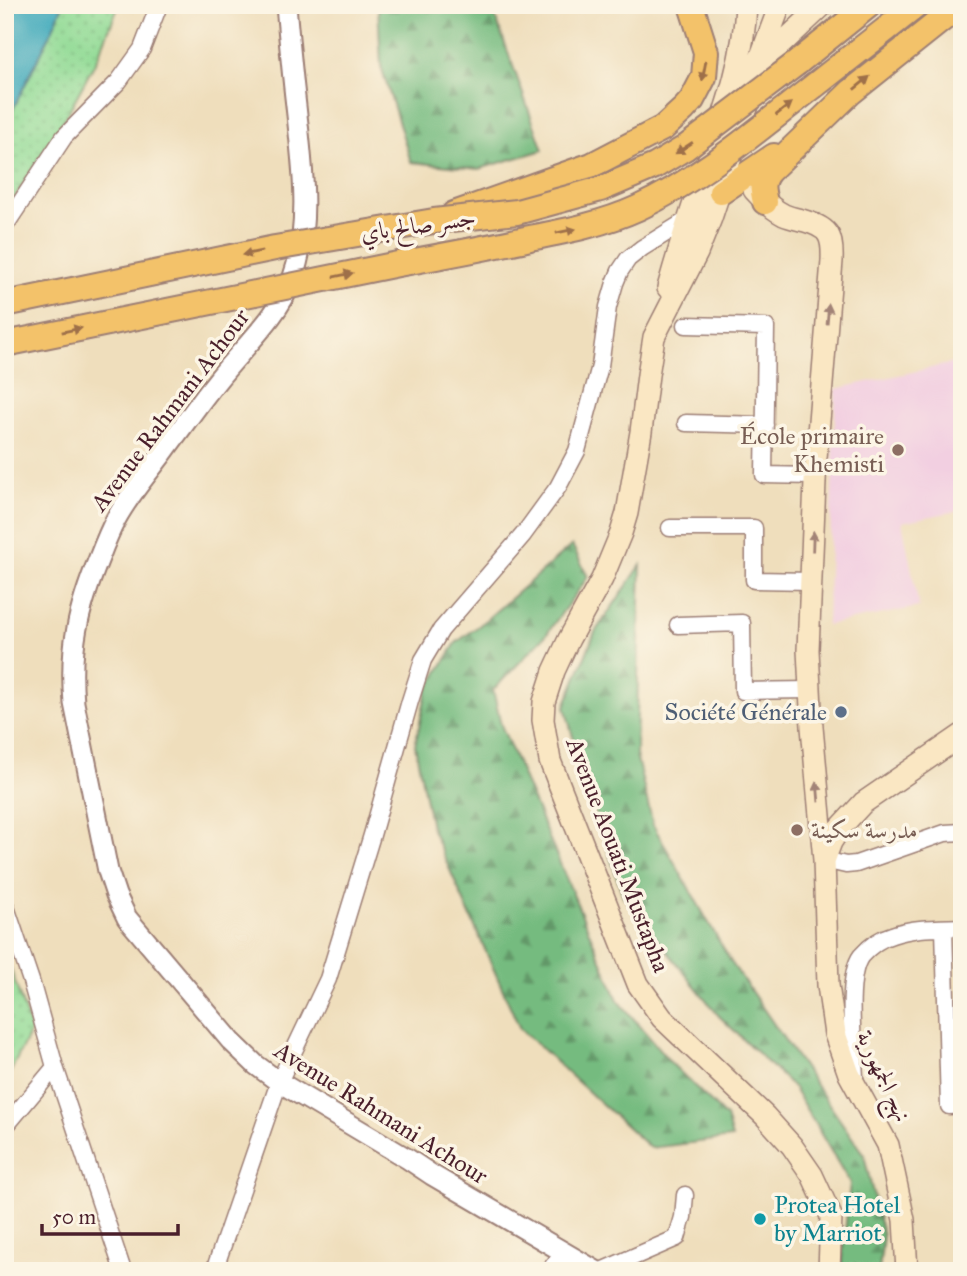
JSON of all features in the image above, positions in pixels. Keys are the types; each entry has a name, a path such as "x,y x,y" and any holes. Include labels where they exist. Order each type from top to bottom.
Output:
{"highway":[{"path":"434,221 592,165 663,128 684,109 699,89 704,77 706,52 691,5"},
{"name":"جسر صالح باي","path":"5,304 275,248 434,221 517,212 601,189 655,166 685,148 869,5"},
{"path":"5,344 456,254 597,223 638,208 716,161 917,5"},
{"path":"765,202 761,187 763,178 851,92 960,5"},
{"path":"721,192 813,130"}],"main road":[{"path":"654,337 688,220 729,101 746,25 746,5"},
{"name":"Avenue Aouati Mustapha","path":"780,5 757,67 753,90 721,192 697,253 654,337 627,513 602,579 554,671 544,702 545,737 550,761 638,984 662,1018 765,1116 792,1146 812,1175 831,1216 829,1271"},
{"path":"757,67 823,5"},
{"path":"740,132 739,168 765,202"},
{"name":"نهج الجمهورية","path":"765,202 782,214 818,226 828,232 833,242 815,476 808,650 824,860 828,985 835,1034 849,1074 888,1146 904,1220 907,1271"},
{"path":"824,860 831,842 850,814 962,735"}],"street":[{"path":"5,226 64,137 119,81 142,49 159,5"},
{"name":"Avenue Rahmani Achour","path":"286,5 303,167 302,229 292,279 270,317 216,381 115,521 88,585 75,631 72,655 74,703 108,871 127,918 231,1041 256,1065 279,1083 596,1271"},
{"path":"214,1271 279,1083 328,979 424,660 441,630 523,535 558,487 577,451 600,366 608,307 620,271 628,259 642,248 688,220 721,192"},
{"path":"686,325 766,327 764,475 815,476"},
{"path":"686,423 765,425"},
{"path":"670,528 754,528 754,580 811,581"},
{"path":"678,625 742,623 743,691 810,690"},
{"path":"824,860 846,865 856,864 945,833 962,832"},
{"path":"5,904 31,981 55,1067 123,1271"},
{"path":"855,1085 853,976 860,957 873,945 892,935 927,928 962,927"},
{"path":"944,928 954,1020 949,1106 962,1105"},
{"path":"5,1127 55,1067"},
{"path":"601,1271 677,1238 685,1195"},
{"path":"550,1271 564,1252"}],"shaded area":[{"name":"École primaire Khemisti","path":"962,361 962,510 902,522 919,607 827,625 836,389"}],"green space":[{"path":"5,5 119,5 97,59 63,122 5,212"},
{"path":"378,5 491,5 543,150 479,169 411,162 381,66"},
{"path":"572,545 588,577 545,636 493,690 501,725 618,1000 670,1062 726,1117 732,1138 650,1148 520,1029 431,827 415,745 427,690 456,643"},
{"path":"641,565 636,755 653,825 731,962 864,1155 883,1236 879,1271 841,1271 850,1183 793,1087 719,1016 623,896 580,765 565,706 595,632"},
{"path":"5,952 31,1030 5,1083"}],"water":[{"path":"5,5 63,5 5,125"}],"place":[{"name":"École primaire Khemisti","path":"898,450"},
{"name":"Société Générale","path":"841,712"},
{"name":"مدرسة سكينة","path":"797,830"},
{"name":"Protea Hotel by Marriot","path":"760,1219"}]}
